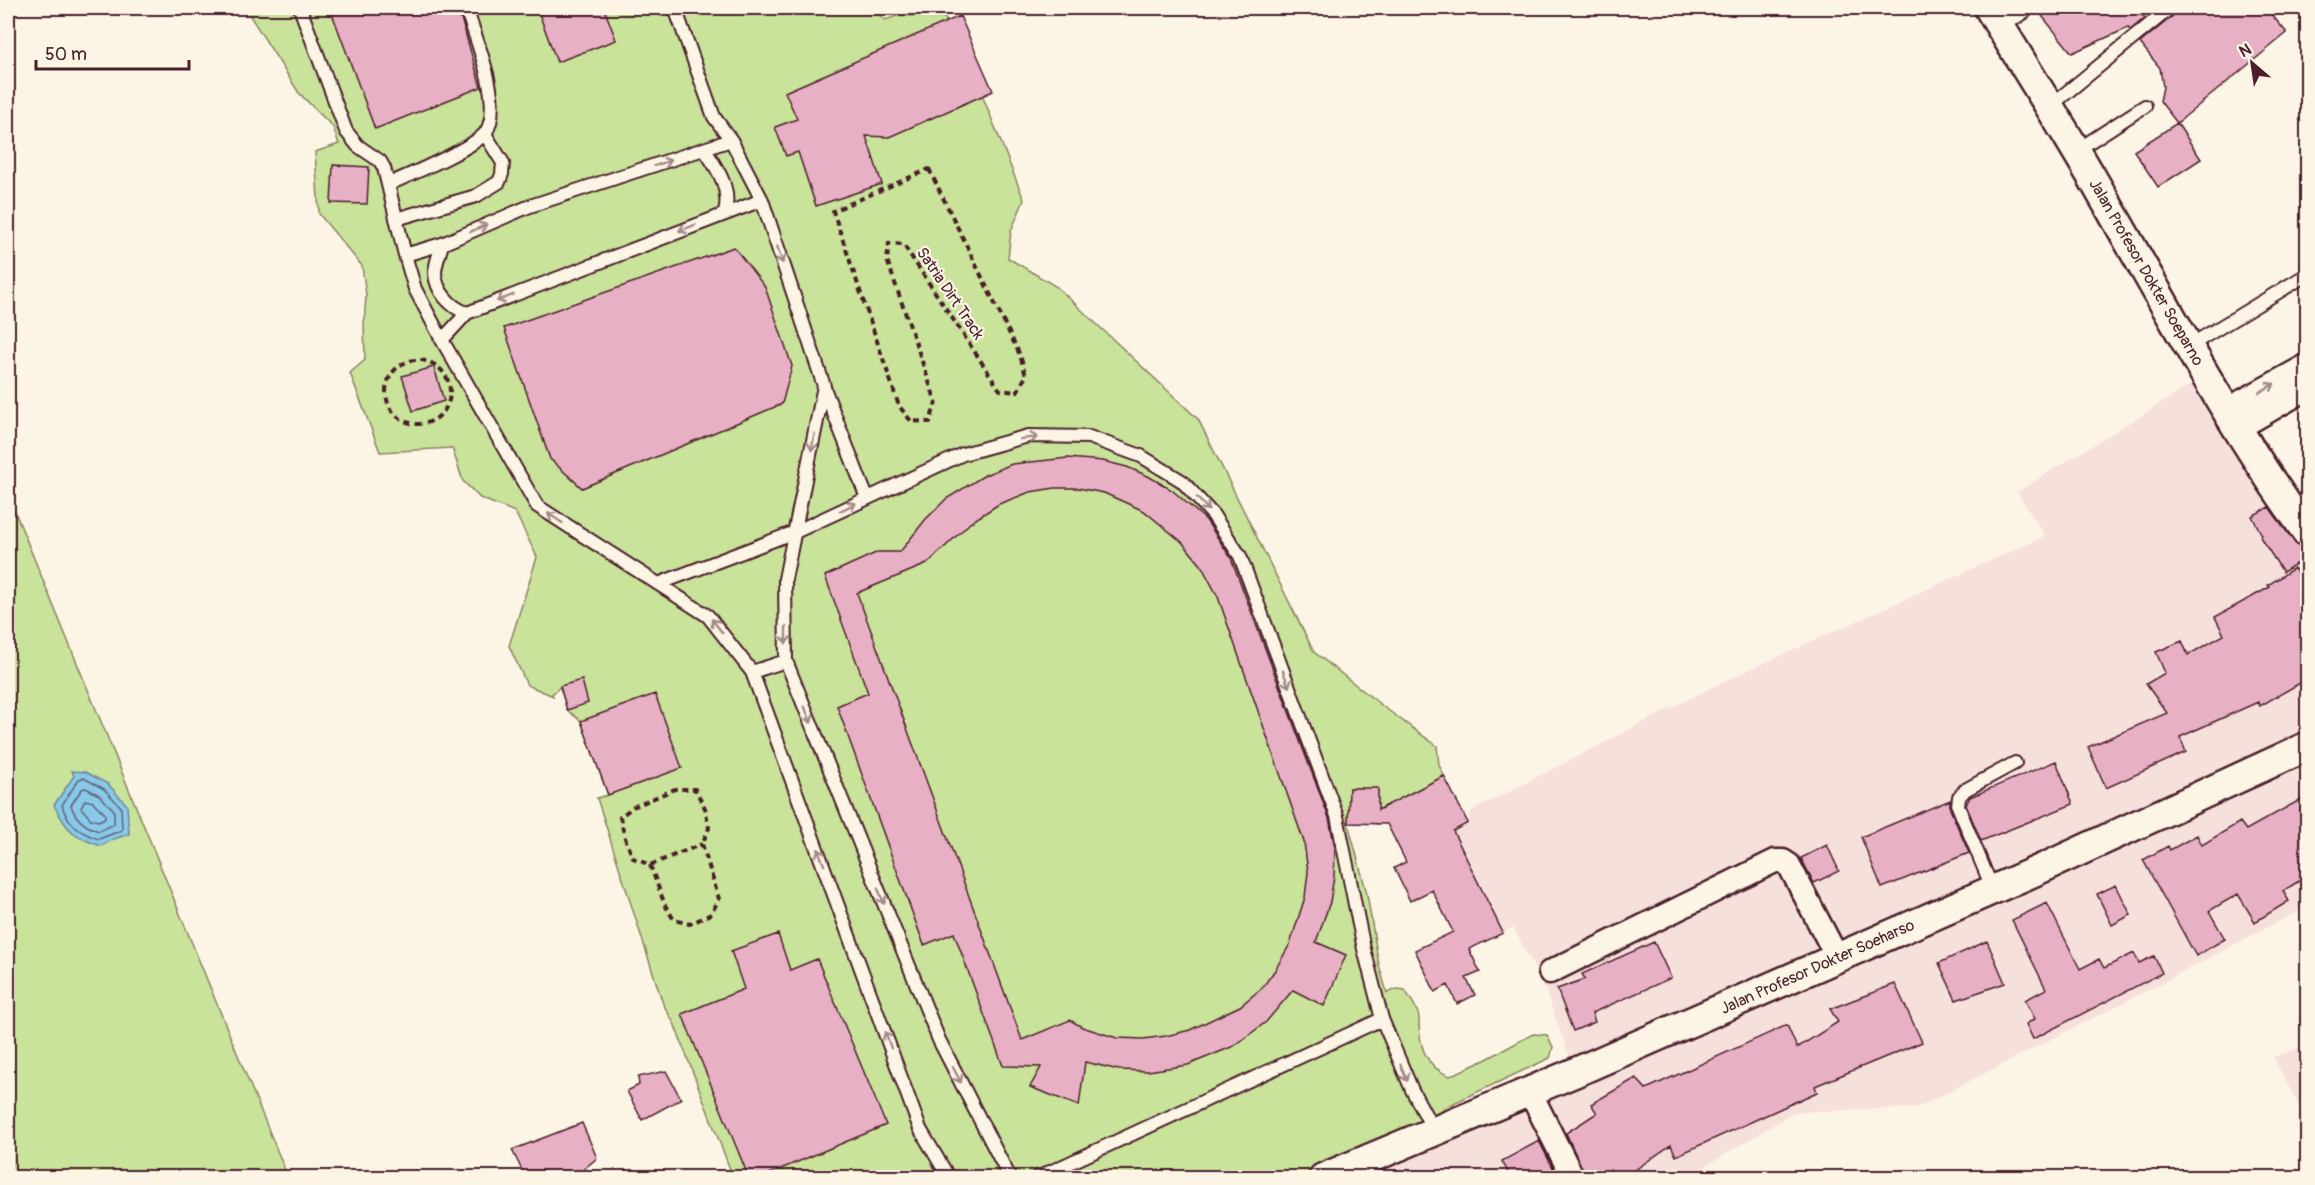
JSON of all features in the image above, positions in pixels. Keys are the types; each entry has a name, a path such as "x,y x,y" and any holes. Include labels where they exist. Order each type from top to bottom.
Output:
{"street":[{"name":"Jalan Profesor Dokter Soeparno","path":"2003,13 2049,107 2077,150 2231,419 2278,494 2307,534"},
{"path":"2231,419 2307,365"},
{"path":"2231,419 2307,388"},
{"name":"Jalan Profesor Dokter Soeharso","path":"1323,1178 1530,1092 1993,890 2307,746"},
{"path":"1550,972 1775,861 1783,861 1789,865 1837,957"},
{"path":"1530,1092 1574,1178"}],"lane":[{"path":"300,8 346,131 358,146 380,161 389,184 415,289 537,506 708,616 753,672 920,1130 949,1178"},
{"path":"389,184 451,154 485,134 489,125 491,87 466,8"},
{"path":"675,8 714,117 731,140 762,200 824,386 867,498"},
{"path":"2049,107 2170,8"},
{"path":"2077,150 2145,106"},
{"path":"396,219 476,196 499,182 503,163 485,134"},
{"path":"405,255 442,244 530,206 731,140"},
{"path":"705,150 721,174 725,186 725,213"},
{"path":"442,340 467,313 762,200"},
{"path":"442,244 435,271 438,287 446,300 460,311 467,313"},
{"path":"2189,346 2307,273"},
{"path":"824,386 785,579 786,661 939,1040 1010,1178"},
{"path":"658,584 795,532 963,454 1028,436 1089,437 1141,456 1182,481 1213,515 1240,556 1337,816 1382,1019 1412,1090 1434,1131"},
{"path":"753,672 786,661"},
{"path":"1993,890 1958,806 1959,797 1965,790 2015,763"},
{"path":"1037,1178 1382,1019"}],"path":[{"name":"Satria Dirt Track","path":"929,170 1020,355 1026,376 1017,392 1000,390 903,244 890,243 887,260 936,402 930,422 911,421 899,406 833,211 929,170"},
{"path":"417,360 425,360 441,369 448,379 450,399 439,416 422,424 409,424 399,419 391,411 386,401 385,389 388,378 395,369 406,362 417,360"},
{"path":"650,865 665,905 674,920 690,924 711,914 719,898 702,844 709,828 705,808 695,789 675,789 633,807 620,817 633,858 650,865 702,844"}],"shaded area":[{"path":"2218,368 2237,395 2250,423 2307,502 2307,921 2300,910 1917,1108 1795,1112 1688,1177 1314,1178 1574,1069 1544,987 1513,927 1503,933 1453,831 1468,823 1471,811 1720,683 2045,536 2017,492"},
{"path":"2308,1045 2307,1121 2273,1057"}],"green space":[{"path":"245,8 871,8 885,20 900,15 943,17 957,30 960,55 983,97 1024,200 1011,231 1008,258 1057,287 1198,419 1314,652 1437,746 1439,765 1444,776 1397,800 1385,819 1377,824 1378,789 1349,788 1348,823 1367,894 1379,965 1387,993 1397,989 1405,990 1418,1013 1420,1038 1425,1054 1435,1067 1450,1076 1533,1034 1547,1035 1553,1047 1550,1058 1443,1108 1451,1121 1314,1177 733,1177 674,1023 663,1004 597,798 608,795 581,721 567,710 560,687 552,694 553,696 527,685 509,646 537,557 515,512 480,498 463,481 452,448 380,452 350,373 365,360 366,295 362,266 319,214 315,152 339,144 333,127 299,93"},
{"path":"8,495 288,1177 8,1177"}],"water":[{"path":"72,771 85,772 108,784 127,805 129,834 101,846 78,836 67,827 54,805 74,776"}],"building":[{"path":"330,8 458,8 481,87 375,129"},
{"path":"537,8 604,8 616,40 557,62"},
{"path":"2053,8 2137,8 2145,18 2130,30 2128,28 2072,53 2042,16"},
{"path":"2178,8 2266,8 2287,33 2177,123 2160,101 2163,87 2160,68 2140,43 2175,14"},
{"path":"960,16 993,91 889,137 866,136 882,184 816,206 798,152 786,156 775,127 797,119 785,92"},
{"path":"2177,123 2201,159 2158,187 2134,151"},
{"path":"333,165 369,167 367,204 331,203"},
{"path":"734,247 765,287 792,366 782,404 582,488 550,459 504,328"},
{"path":"434,367 444,401 413,411 402,376"},
{"path":"1068,458 1103,461 1127,467 1172,490 1206,520 1231,558 1329,818 1335,848 1330,902 1316,942 1346,955 1324,1006 1293,990 1266,1022 1234,1046 1188,1065 1148,1071 1119,1070 1085,1062 1079,1106 1030,1087 1041,1067 1003,1066 954,933 924,945 837,706 868,693 825,576 878,552 900,552 925,520 946,499 985,475 1012,464","holes":["1055,488 1078,488 1104,493 1144,511 1182,542 1201,565 1218,597 1304,842 1308,872 1305,897 1290,944 1275,970 1262,988 1240,1006 1190,1030 1166,1036 1143,1039 1117,1038 1082,1027 1070,1020 1022,1040 857,593 927,564 971,522 999,504 1030,492"]},
{"path":"2269,507 2295,543 2307,553 2307,557 2283,572 2260,537 2262,535 2252,516"},
{"path":"2294,568 2307,588 2307,679 2260,706 2258,702 2180,737 2186,752 2106,788 2088,747 2167,713 2146,684 2165,673 2156,652 2182,641 2188,655 2224,635 2215,617 2270,587 2268,585"},
{"path":"582,680 588,703 567,710 560,686"},
{"path":"655,694 682,768 608,795 581,721"},
{"path":"2056,761 2073,804 1981,841 1966,805 1970,797"},
{"path":"1444,776 1468,823 1453,831 1503,933 1469,949 1480,972 1466,978 1475,995 1457,1004 1448,985 1435,992 1415,950 1453,932 1432,890 1410,901 1394,868 1406,862 1387,824 1348,823 1349,788 1378,788 1378,810"},
{"path":"2307,796 2307,876 2283,891 2289,901 2255,922 2238,894 2209,911 2225,939 2196,956 2143,860 2168,846 2170,850 2197,835 2202,845 2240,822 2246,830"},
{"path":"1950,800 1950,809 1969,853 1882,888 1861,837"},
{"path":"1827,845 1839,871 1814,883 1801,858"},
{"path":"2116,885 2131,915 2112,925 2097,894"},
{"path":"2047,903 2080,969 2099,959 2104,968 2134,953 2139,963 2154,956 2162,973 2033,1039 2026,1024 2035,1019 2025,1000 2046,989 2012,920"},
{"path":"778,934 790,970 817,959 886,1125 759,1178 749,1178 682,1014 744,989 731,951"},
{"path":"1987,941 2005,983 1956,1000 1939,963"},
{"path":"1654,942 1671,978 1592,1013 1595,1022 1573,1031 1557,989 1585,979 1582,974"},
{"path":"1895,984 1922,1042 1815,1086 1817,1092 1676,1156 1671,1145 1635,1170 1639,1178 1586,1178 1566,1133 1597,1113 1591,1104 1636,1078 1646,1089 1787,1025 1797,1048 1838,1022 1830,1009"},
{"path":"666,1071 681,1099 642,1120 627,1091 639,1085 638,1077"},
{"path":"582,1123 597,1158 573,1178 526,1178 512,1150"},
{"path":"1539,1141 1558,1178 1511,1178 1502,1161"}]}
